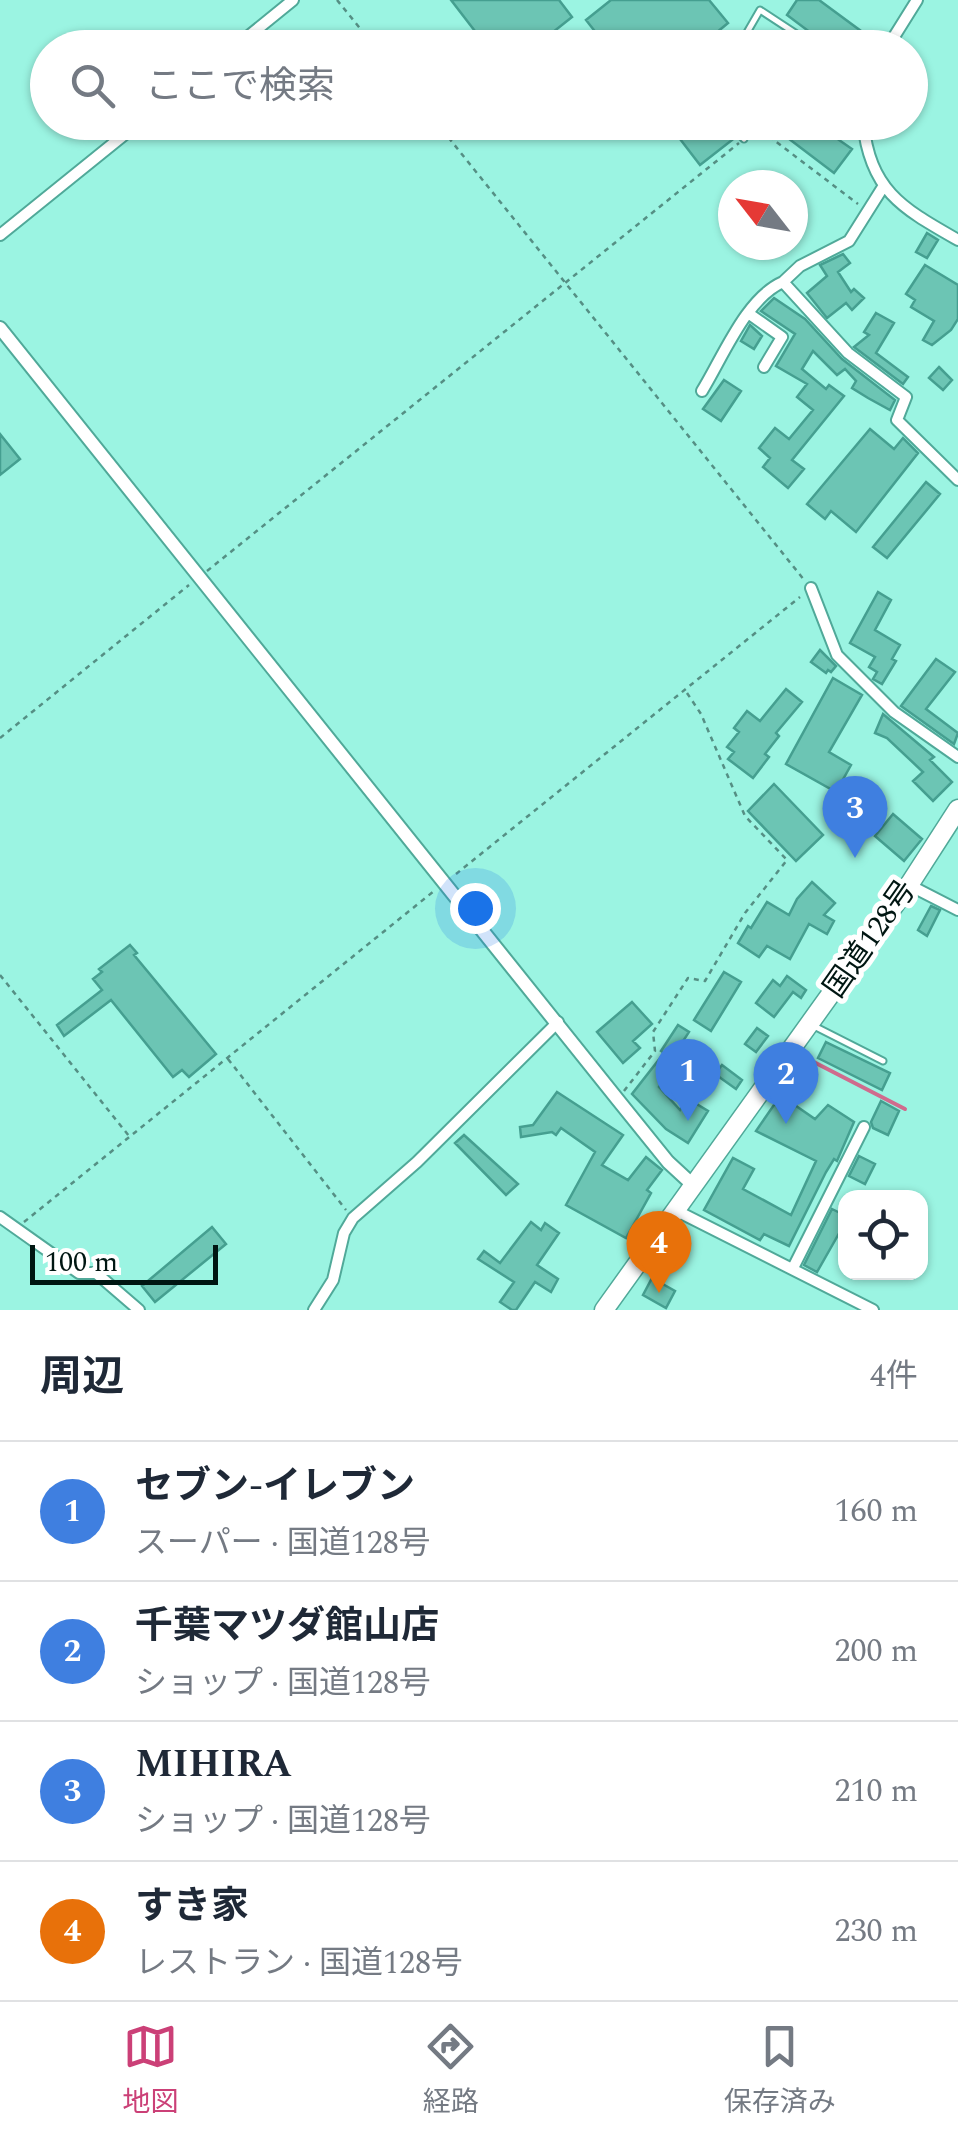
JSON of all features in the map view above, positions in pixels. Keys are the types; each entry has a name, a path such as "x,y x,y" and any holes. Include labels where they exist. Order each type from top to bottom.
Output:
{"highway":[{"name":"国道128号","path":"604,1310 958,810"}],"street":[{"path":"256,30 293,0"},
{"path":"898,30 916,0"},
{"path":"0,235 118,140"},
{"path":"866,140 869,159 883,188 958,240"},
{"path":"702,391 766,289 782,282 800,266 850,241 883,188"},
{"path":"782,282 848,353 906,397 897,420 958,480"},
{"path":"748,313 782,337 764,367"},
{"path":"0,328 668,1162 694,1186"},
{"path":"811,588 836,655 894,712 958,758"},
{"path":"908,885 958,910"},
{"path":"314,1310 333,1280 344,1233 353,1218 418,1162 558,1022"},
{"path":"793,1268 864,1126"},
{"path":"677,1210 874,1310"},
{"path":"0,1216 78,1273 96,1273 131,1307"}],"lane":[{"path":"748,30 760,10 791,30"},
{"path":"810,1024 882,1061"}],"path":[{"path":"338,0 362,30"},
{"path":"16,1228 811,588 450,140"},
{"path":"0,738 743,140"},
{"path":"774,140 867,211"},
{"path":"618,1100 654,1051 654,1032 688,978 705,981 745,914 787,860 745,816 701,714 684,689"},
{"path":"0,975 130,1137"},
{"path":"226,1058 353,1218"}],"building":[{"path":"451,0 559,0 572,17 556,30 474,30"},
{"path":"611,0 709,0 728,23 720,30 594,30 586,20"},
{"path":"797,0 819,0 860,30 807,30 787,15"},
{"path":"681,140 732,140 700,165"},
{"path":"790,140 839,140 852,149 834,173"},
{"path":"927,233 938,240 927,258 916,252"},
{"path":"843,254 850,263 838,272 851,292 854,289 864,298 852,310 846,303 827,318 807,293 827,276 820,265"},
{"path":"925,265 958,285 958,319 932,345 923,340 934,321 911,307 915,300 906,294"},
{"path":"774,298 805,319 842,359 895,400 890,410 868,398 852,388 856,381 845,369 837,375 813,351 802,369 826,389 829,385 844,396 792,460 804,469 788,488 763,467 770,458 759,448 775,428 789,439 813,410 797,397 807,384 776,366 795,334 761,311"},
{"path":"876,313 894,323 876,353 908,377 903,384 854,347 869,335 864,332"},
{"path":"750,325 762,336 754,349 741,341"},
{"path":"939,367 952,380 943,390 929,378"},
{"path":"724,380 741,391 721,421 703,409"},
{"path":"870,429 894,449 903,438 918,453 856,532 831,511 825,519 807,504"},
{"path":"0,434 20,459 0,475"},
{"path":"926,482 940,494 887,558 873,547"},
{"path":"878,592 891,600 875,630 900,645 892,659 896,661 882,684 873,679 877,672 869,667 875,657 850,643"},
{"path":"820,650 836,666 831,672 826,673 811,662"},
{"path":"936,659 955,672 926,709 958,733 954,744 901,706"},
{"path":"833,678 862,695 829,752 851,765 836,792 786,764"},
{"path":"786,689 802,702 776,733 779,736 765,754 769,757 753,778 728,759 734,752 727,747 739,732 734,728 747,711 760,721"},
{"path":"883,714 934,757 930,760 952,782 933,801 913,781 923,772 887,738 875,733"},
{"path":"774,784 823,835 796,861 748,811"},
{"path":"859,786 875,799 860,816 844,803"},
{"path":"893,814 922,839 904,861 875,836"},
{"path":"812,882 835,903 824,915 834,921 827,934 809,924 790,959 767,946 759,957 738,943 767,902 789,915"},
{"path":"931,906 940,910 927,936 918,930"},
{"path":"130,945 137,953 134,955 216,1054 189,1077 182,1070 173,1077 111,1000 64,1036 57,1025 102,990 93,979 102,972 99,969"},
{"path":"724,972 741,982 711,1031 694,1020"},
{"path":"787,976 806,990 801,998 793,992 774,1017 756,1003 773,980 780,986"},
{"path":"632,1002 652,1024 633,1041 640,1048 623,1063 597,1032"},
{"path":"678,1025 689,1032 663,1072 668,1075 659,1087 680,1110 690,1100 708,1111 688,1143 666,1129 632,1094 664,1053 661,1051"},
{"path":"757,1028 768,1036 756,1052 745,1044"},
{"path":"826,1042 890,1073 882,1090 818,1058"},
{"path":"705,1062 712,1070 696,1084 689,1077"},
{"path":"722,1065 742,1080 736,1089 715,1074"},
{"path":"557,1092 623,1135 602,1165 628,1180 646,1157 662,1170 647,1190 651,1193 626,1238 566,1205 595,1152 561,1128 556,1135 552,1132 521,1137 520,1127 533,1125"},
{"path":"786,1099 815,1119 828,1105 854,1122 837,1161 834,1159 826,1172 789,1246 764,1234 760,1240 704,1210 733,1158 754,1169 743,1189 791,1215 816,1161 756,1131 776,1102 782,1105"},
{"path":"881,1101 899,1111 888,1135 873,1128 871,1122"},
{"path":"464,1135 518,1184 506,1195 455,1143"},
{"path":"859,1156 875,1164 865,1184 849,1176"},
{"path":"832,1209 838,1212 838,1235 817,1272 804,1265"},
{"path":"531,1222 541,1230 545,1223 559,1233 537,1265 558,1279 551,1292 535,1282 516,1310 512,1310 500,1302 514,1282 478,1259 484,1251 500,1263"},
{"path":"212,1227 226,1244 155,1302 142,1286"},
{"path":"652,1278 675,1291 666,1308 643,1295"}],"waterway":[{"path":"806,1058 905,1109"}],"place":[{"name":"MIHIRA","path":"855,858"},
{"name":"セブン-イレブン","path":"688,1121"},
{"name":"千葉マツダ館山店","path":"786,1124"},
{"name":"すき家","path":"659,1293"}]}
